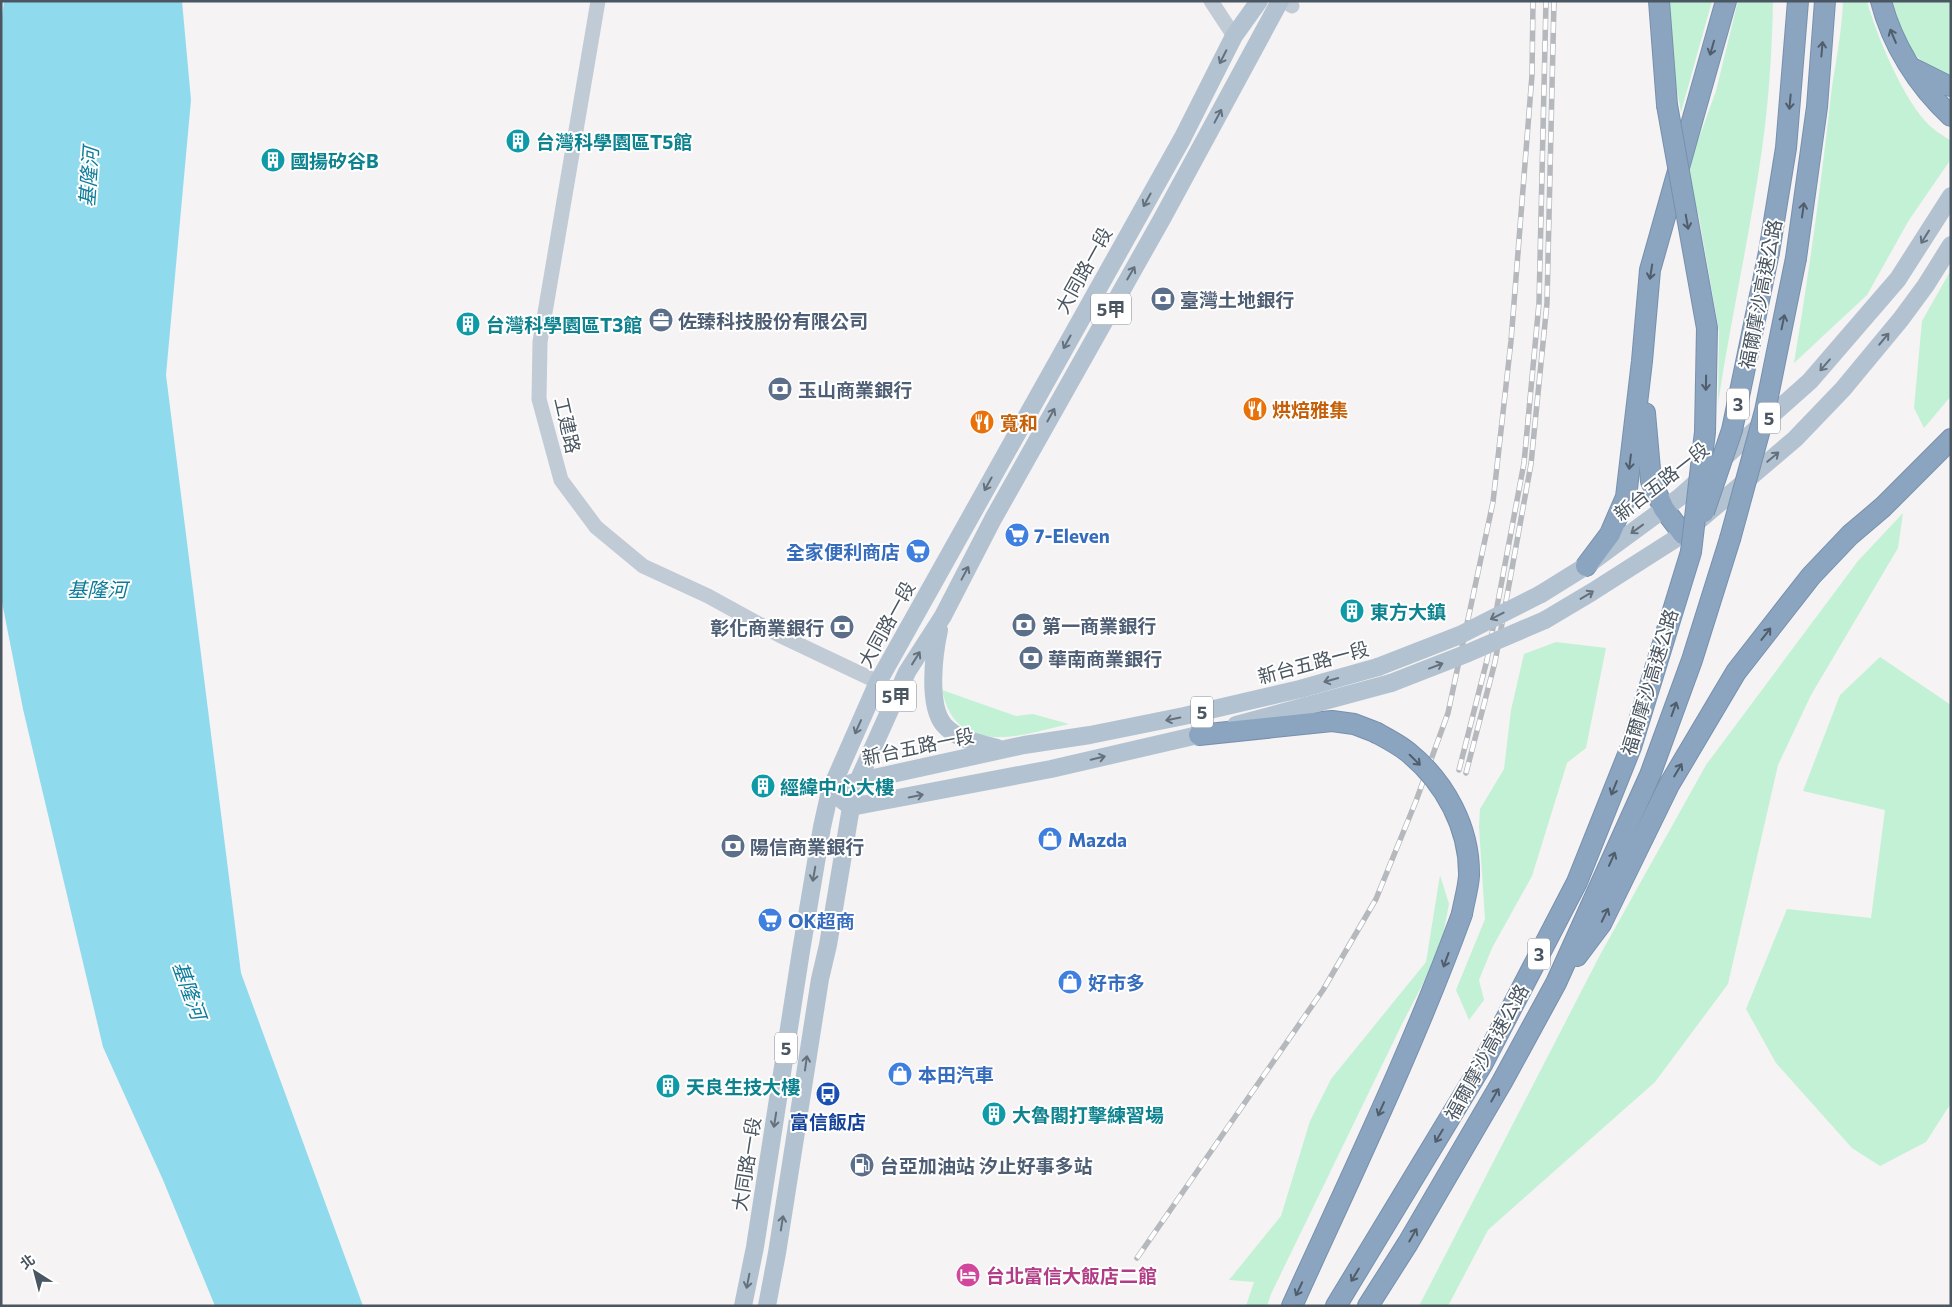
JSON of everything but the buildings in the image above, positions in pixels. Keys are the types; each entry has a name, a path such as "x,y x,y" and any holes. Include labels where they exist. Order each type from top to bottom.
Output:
{"highway":[{"path":"1659,1 1667,105 1707,328 1705,432 1687,543"},
{"path":"1586,566 1610,534 1626,497 1642,362 1650,270 1726,1"},
{"name":"福爾摩沙高速公路","path":"1336,1306 1483,1062 1577,882 1631,747 1683,575 1687,543 1732,430 1769,252 1786,148 1798,1"},
{"name":"福爾摩沙高速公路","path":"1368,1306 1408,1244 1497,1091 1556,983 1650,775 1692,660 1730,539 1765,411 1796,258 1817,107 1825,1"},
{"path":"1881,1 1897,45 1933,99 1951,116"},
{"path":"1912,68 1951,86"},
{"path":"1642,362 1651,481 1664,509 1687,543"},
{"path":"1850,535 1868,509 1951,423"},
{"path":"1556,983 1600,924 1669,785 1736,672 1811,576 1850,535 1883,507 1951,439"},
{"path":"1199,735 1332,721 1354,724 1375,732 1408,752 1432,776 1454,809 1466,842 1468,877 1462,914 1441,974 1292,1306"}],"main road":[{"name":"大同路一段","path":"743,1306 758,1228 806,922 830,791 878,682 1182,139 1234,36 1259,1"},
{"name":"5甲","path":"851,807 858,781 907,672 942,616 993,519 1200,148 1286,3"},
{"path":"1182,139 1200,148"},
{"name":"新台五路一段","path":"830,791 858,781 1002,750 1184,716 1300,689 1378,666 1460,635 1541,594 1586,566 1664,509 1710,471 1810,382 1898,279 1951,196"},
{"name":"5","path":"767,1306 815,1008 828,945 851,807 896,800 1051,769 1199,735 1391,683 1545,620 1592,592 1687,543 1795,439 1843,389 1901,319 1926,285 1951,245"},
{"path":"942,616 934,653 934,690 937,712 944,725 964,740 1002,750"},
{"path":"830,791 851,807"}],"street":[{"name":"工建路","path":"598,1 540,342 539,400 561,480 596,526 643,566 708,596 781,636 878,682"},
{"path":"1211,1 1234,36"}],"green space":[{"path":"1670,1 1712,1 1681,112 1672,62"},
{"path":"1738,1 1773,1 1771,57 1762,149 1718,403 1719,331 1699,217 1686,174 1716,91"},
{"path":"1843,1 1867,1 1884,49 1901,84 1910,100 1929,125 1951,141 1951,159 1909,220 1867,295 1794,363 1805,296 1840,37"},
{"path":"1893,1 1951,1 1951,75 1937,70 1917,57 1905,38"},
{"path":"1951,270 1951,396 1924,428 1914,408 1922,321"},
{"path":"1903,513 1898,548 1811,695 1778,765 1728,984 1655,1082 1488,1230 1448,1306 1419,1306 1600,955 1706,765 1858,561"},
{"path":"1556,642 1606,648 1586,748 1567,763 1532,876 1492,948 1479,980 1484,1000 1469,1020 1456,990 1485,919 1479,827 1480,809 1504,769 1511,710 1524,654"},
{"path":"1880,657 1951,705 1951,1103 1926,1142 1880,1166 1852,1148 1776,1063 1746,1009 1787,909 1871,918 1885,810 1803,791 1840,695"},
{"path":"942,690 1016,716 1033,714 1069,724 1012,736 993,737 976,734 961,726 950,712"},
{"path":"1440,875 1449,904 1440,951 1402,1024 1271,1294 1267,1306 1246,1306 1254,1282 1229,1280 1281,1216 1310,1121 1331,1079 1426,962"}],"water":[{"name":"基隆河","path":"4,1 182,1 191,100 166,375 241,973 363,1306 215,1306 163,1180 103,1047 23,709 1,597 1,25"}],"railway":[{"path":"1137,1258 1323,990 1376,899 1416,801 1448,713 1493,502 1511,341 1532,75 1533,1"},
{"path":"1459,770 1487,660 1524,463 1539,303 1546,1"},
{"path":"1466,773 1495,662 1531,464 1547,303 1554,1"}],"place":[{"name":"台灣科學園區T5館","path":"518,141"},
{"name":"國揚矽谷B","path":"273,160"},
{"name":"臺灣土地銀行","path":"1163,299"},
{"name":"佐臻科技股份有限公司","path":"661,320"},
{"name":"台灣科學園區T3館","path":"468,324"},
{"name":"玉山商業銀行","path":"780,389"},
{"name":"烘焙雅集","path":"1255,409"},
{"name":"寬和","path":"982,422"},
{"name":"7-Eleven","path":"1017,535"},
{"name":"全家便利商店","path":"918,551"},
{"name":"東方大鎮","path":"1352,611"},
{"name":"第一商業銀行","path":"1024,625"},
{"name":"彰化商業銀行","path":"842,627"},
{"name":"華南商業銀行","path":"1031,658"},
{"name":"經緯中心大樓","path":"763,786"},
{"name":"Mazda","path":"1050,839"},
{"name":"陽信商業銀行","path":"733,846"},
{"name":"OK超商","path":"770,920"},
{"name":"好市多","path":"1070,982"},
{"name":"本田汽車","path":"900,1074"},
{"name":"天良生技大樓","path":"668,1086"},
{"name":"富信飯店","path":"828,1094"},
{"name":"大魯閣打擊練習場","path":"994,1114"},
{"name":"台亞加油站 汐止好事多站","path":"862,1165"},
{"name":"台北富信大飯店二館","path":"968,1275"}]}
